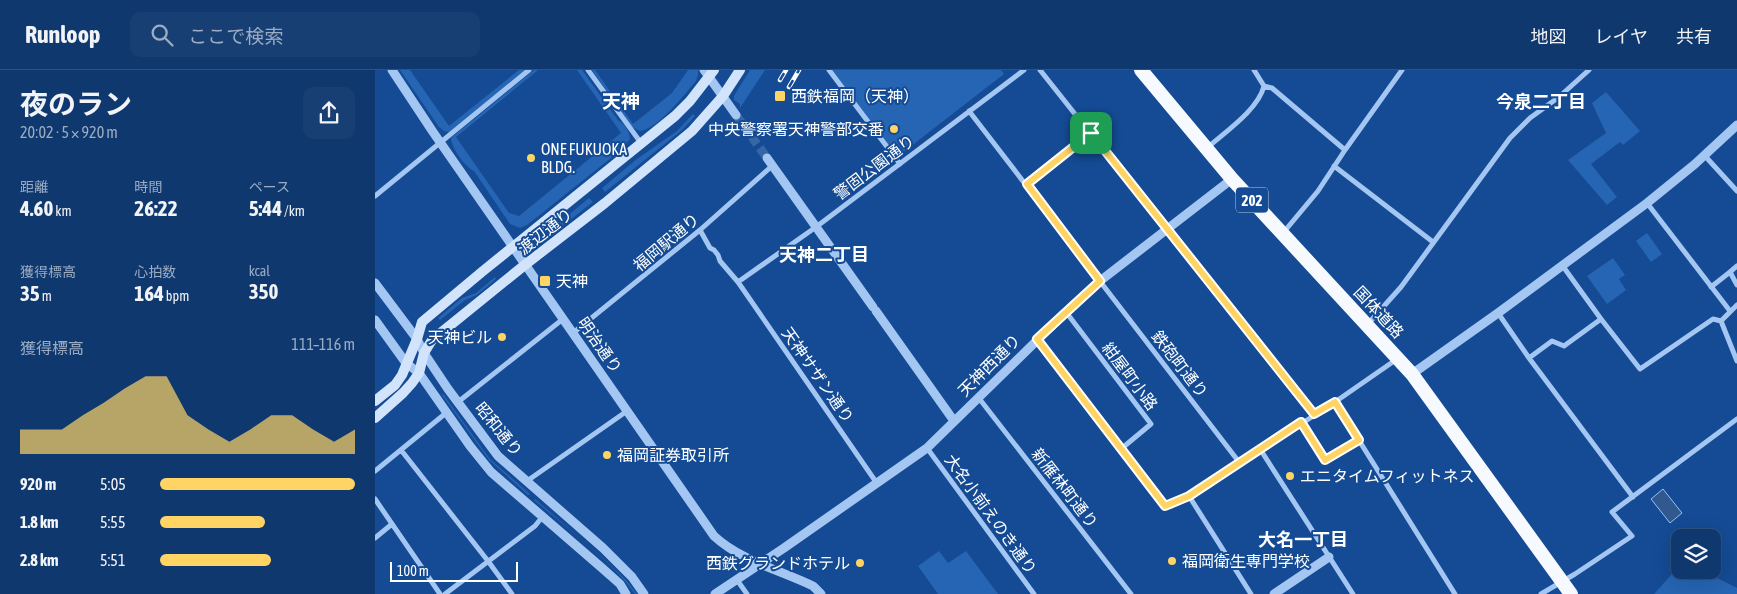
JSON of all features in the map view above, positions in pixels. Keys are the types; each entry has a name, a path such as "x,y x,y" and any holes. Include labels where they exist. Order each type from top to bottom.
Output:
{"highway":[{"name":"国体道路","path":"1141,70 1232,179 1412,374 1571,594"}],"main road":[{"name":"渡辺通り","path":"375,418 403,393 419,373 424,353 432,340 525,264 605,203 692,131 723,96 740,70"},
{"name":"渡辺通り","path":"375,401 395,385 402,375 422,322 675,116 709,72"}],"street":[{"name":"明治通り","path":"392,70 714,536 726,547 813,586 821,594"},
{"path":"375,196 529,70"},
{"path":"588,70 641,143"},
{"path":"829,70 900,164"},
{"name":"警固公園通り","path":"738,282 816,227 1024,70"},
{"path":"1041,70 1314,414"},
{"path":"1254,70 1264,86 1272,88 1345,150"},
{"path":"1283,233 1318,190 1402,70"},
{"path":"1367,325 1401,287 1520,127 1559,97 1589,70"},
{"path":"709,72 736,115"},
{"path":"1207,148 1253,107 1261,95 1264,86"},
{"name":"鉄砲町通り","path":"969,111 1239,462"},
{"path":"1412,374 1647,203 1705,156 1737,125"},
{"path":"1027,184 1091,133"},
{"path":"1705,156 1737,191"},
{"path":"770,162 954,421"},
{"name":"福岡駅通り","path":"573,333 700,230 770,162"},
{"path":"1334,166 1433,242"},
{"name":"天神西通り","path":"715,594 927,448 1037,339 1100,281 1232,179"},
{"path":"1647,203 1730,311"},
{"name":"天神サザン通り","path":"700,230 876,482"},
{"path":"1562,265 1601,319 1640,368 1713,319 1721,321"},
{"path":"1711,287 1737,266"},
{"path":"1730,272 1737,285"},
{"name":"昭和通り","path":"375,283 417,338 424,353 497,456 603,548 632,577 645,594"},
{"path":"1721,321 1737,305"},
{"name":"紺屋町小路","path":"1066,312 1151,424 1121,449"},
{"path":"1498,313 1529,358 1633,497"},
{"path":"458,402 563,319"},
{"path":"1529,358 1552,341 1564,346 1601,319"},
{"name":"昭和通り","path":"375,320 406,363 419,373 469,446 491,472 613,579 626,594"},
{"path":"1721,321 1737,361"},
{"path":"1037,339 1165,506 1189,496 1301,422 1335,402 1398,358"},
{"name":"新雁林町通り","path":"978,397 1131,594"},
{"path":"1335,402 1455,594"},
{"path":"527,481 627,411"},
{"path":"375,471 447,413"},
{"path":"1541,594 1632,536 1612,512 1737,419"},
{"path":"1301,422 1325,460 1359,440"},
{"name":"大名小前えのき通り","path":"927,448 1034,594"},
{"path":"1260,449 1353,594"},
{"path":"401,450 511,594"},
{"path":"1189,496 1251,594"},
{"path":"375,500 440,594"},
{"path":"445,594 535,526 543,516"},
{"path":"375,538 392,524"},
{"path":"1274,594 1329,557"},
{"path":"737,580 747,594"}],"shaded area":[{"path":"400,70 410,70 449,126 519,70 526,70 449,132 439,127"},
{"path":"534,70 538,70 456,137 509,213 519,216 621,133 577,70 582,70 618,120 626,128 630,139 621,150 527,225 520,228 510,224 474,171 459,157 451,138"},
{"path":"592,70 595,70 633,124 672,93 688,70 698,70 698,75 696,81 663,118 647,129 640,131 632,127"},
{"path":"750,70 765,70 740,108 740,104 734,100 734,96"},
{"path":"831,70 1001,70 1004,74 897,157"},
{"path":"1606,92 1640,131 1623,145 1620,142 1591,164 1617,197 1607,205 1568,160 1606,133 1592,103"},
{"path":"693,114 695,116 682,130 605,192 602,188 637,159 677,131"},
{"path":"589,198 593,202 551,235 548,232"},
{"path":"1647,233 1662,254 1651,262 1636,241"},
{"path":"1613,258 1625,275 1619,279 1626,290 1607,304 1587,276"},
{"path":"495,277 496,279 477,295 465,300 440,320 438,318 462,298 476,293"},
{"path":"443,394 490,459 530,494 528,495 489,460"},
{"path":"1663,489 1682,513 1670,523 1651,499"},
{"path":"534,500 574,533 601,556"},
{"path":"939,551 948,563 966,551 998,594 938,594 918,566"},
{"path":"601,556 626,580 637,594"},
{"path":"1671,575 1671,579 1719,579 1737,588 1737,594 1654,594"}],"tunnel":[{"path":"736,115 767,158"}],"railway":[{"path":"780,80 786,70"},
{"path":"789,87 799,70"}],"place":[{"name":"西鉄福岡（天神）","path":"780,96"},
{"name":"中央警察署天神警部交番","path":"894,129"},
{"name":"ONE FUKUOKA BLDG.","path":"531,158"},
{"name":"天神","path":"545,281"},
{"name":"天神ビル","path":"502,337"},
{"name":"福岡証券取引所","path":"607,455"},
{"name":"エニタイムフィットネス","path":"1290,476"},
{"name":"福岡衛生専門学校","path":"1172,561"},
{"name":"西鉄グランドホテル","path":"860,563"}],"district":[{"name":"天神","path":"621,101"},
{"name":"今泉二丁目","path":"1541,101"},
{"name":"天神二丁目","path":"824,254"},
{"name":"大名一丁目","path":"1303,539"}],"route":[{"path":"1091,133 1314,414 1335,402 1359,440 1325,460 1301,422 1189,496 1165,506 1037,339 1100,281 1027,184 1091,133"}]}
